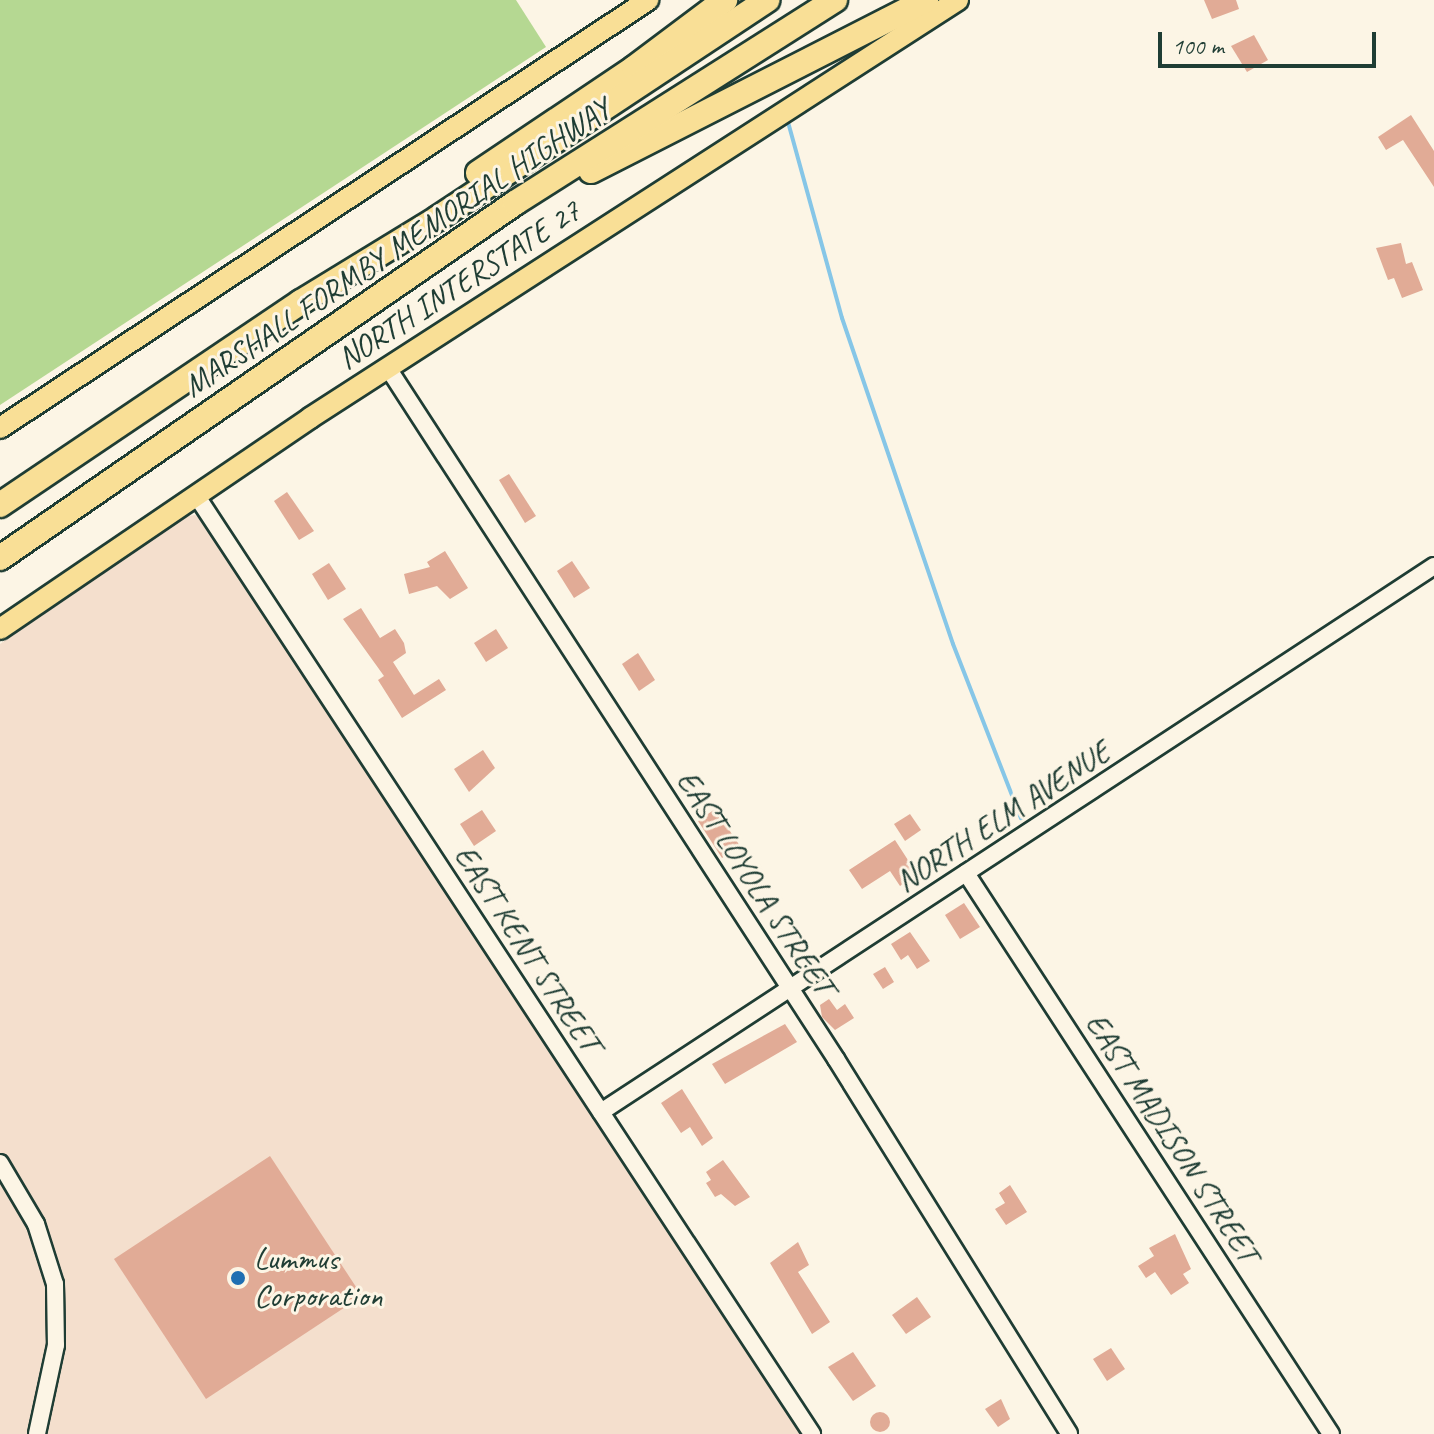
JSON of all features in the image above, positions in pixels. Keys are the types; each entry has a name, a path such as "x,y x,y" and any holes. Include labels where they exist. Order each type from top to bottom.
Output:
{"highway":[{"path":"325,286 365,251 634,68 725,0"},
{"name":"MARSHALL FORMBY MEMORIAL HIGHWAY","path":"0,505 325,286 767,0"},
{"name":"MARSHALL FORMBY MEMORIAL HIGHWAY","path":"0,558 515,203 835,0"},
{"path":"515,203 576,179 926,0"}],"main road":[{"path":"0,428 648,0"},
{"name":"NORTH INTERSTATE 27","path":"0,629 388,368 958,0"}],"street":[{"name":"EAST LOYOLA STREET","path":"388,368 789,987 1069,1434"},
{"name":"EAST KENT STREET","path":"196,495 812,1434"},
{"name":"NORTH ELM AVENUE","path":"601,1112 1434,566"},
{"name":"EAST MADISON STREET","path":"966,873 1331,1434"},
{"path":"0,1163 36,1224 55,1284 56,1345 37,1434"}],"shaded area":[{"path":"195,515 205,523 800,1434 0,1434 0,644 184,517"}],"green space":[{"path":"0,0 516,0 546,47 0,405"}],"building":[{"path":"1204,0 1236,0 1239,9 1212,19"},
{"path":"1254,35 1268,60 1247,72 1231,46"},
{"path":"1411,115 1434,151 1434,187 1403,140 1386,150 1378,137"},
{"path":"1401,243 1406,264 1412,262 1423,290 1402,298 1394,278 1388,280 1376,248"},
{"path":"509,474 536,516 525,523 499,480"},
{"path":"287,492 314,531 299,540 274,501"},
{"path":"445,551 468,588 450,599 437,586 409,594 404,574 430,567 427,562"},
{"path":"572,561 590,588 574,598 557,571"},
{"path":"329,563 346,589 328,600 312,574"},
{"path":"361,608 380,638 395,629 404,643 406,653 393,662 414,695 439,679 446,690 402,718 378,680 384,676 343,619"},
{"path":"496,629 508,648 486,662 474,643"},
{"path":"638,653 655,680 639,691 622,664"},
{"path":"483,750 495,768 469,792 454,769"},
{"path":"715,809 740,846 722,858 698,821"},
{"path":"482,810 496,831 474,846 460,824"},
{"path":"910,814 921,830 905,841 894,824"},
{"path":"895,840 917,874 900,886 890,871 862,889 849,870"},
{"path":"964,903 980,927 960,939 945,915"},
{"path":"910,932 930,961 917,969 908,955 901,960 891,944"},
{"path":"885,967 894,982 883,989 873,974"},
{"path":"829,999 837,1010 845,1004 854,1018 835,1030 822,1017 820,1005"},
{"path":"785,1024 797,1042 725,1084 712,1064"},
{"path":"682,1089 713,1138 702,1146 690,1127 681,1133 661,1103"},
{"name":"Lummus Corporation","path":"270,1156 362,1296 206,1399 114,1259"},
{"path":"723,1160 750,1197 735,1206 721,1194 715,1197 706,1183 711,1180 706,1172"},
{"path":"1010,1185 1027,1212 1006,1225 995,1209 1005,1203 999,1193"},
{"path":"1175,1234 1191,1269 1183,1274 1189,1283 1171,1295 1155,1272 1146,1278 1138,1266 1154,1256 1149,1248"},
{"path":"798,1242 809,1265 798,1272 830,1322 812,1334 770,1263"},
{"path":"917,1297 931,1317 906,1334 892,1315"},
{"path":"1111,1348 1125,1369 1107,1381 1093,1359"},
{"path":"853,1352 876,1386 853,1401 828,1367"},
{"path":"1001,1399 1010,1419 998,1427 985,1409"},
{"path":"876,1412 884,1412 890,1422 884,1432 876,1432 870,1426 870,1418"}],"waterway":[{"path":"788,122 842,318 953,644 1021,818"}],"place":[{"name":"Lummus Corporation","path":"238,1278"}]}
